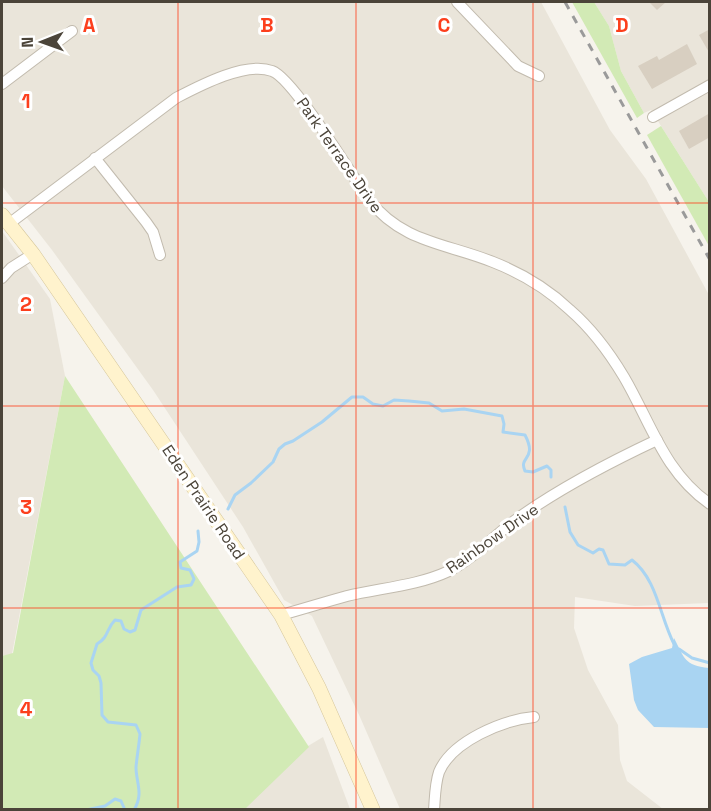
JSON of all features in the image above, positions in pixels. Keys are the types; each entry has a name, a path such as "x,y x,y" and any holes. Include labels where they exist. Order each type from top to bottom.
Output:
{"main road":[{"name":"Eden Prairie Road","path":"6,219 33,254 281,615 319,688 373,810"}],"street":[{"path":"457,2 518,66 539,76"},
{"path":"2,84 72,31"},
{"name":"Park Terrace Drive","path":"6,219 95,158 152,114 192,90 248,69 260,68 273,71 283,77 292,87 369,200 392,225 407,233 495,262 521,274 546,290 590,329 624,377 668,463 694,493 710,504"},
{"path":"653,117 710,85"},
{"path":"95,158 153,232 160,255"},
{"path":"2,278 11,268 33,254"},
{"name":"Rainbow Drive","path":"281,615 347,596 404,585 449,571 550,497 657,440"},
{"path":"434,810 440,772 456,751 502,723 534,717"}],"shaded area":[{"path":"2,2 541,2 610,130 646,179 709,295 709,603 635,606 575,597 574,628 588,670 618,725 620,760 627,781 663,809 400,809 312,616 284,600 243,527 153,390 52,250 2,186"},
{"path":"594,2 709,2 709,202 651,110 644,113 621,71 609,26"},
{"path":"2,231 50,299 65,376 12,654 2,656"},
{"path":"323,737 350,809 243,810 308,746"}],"green space":[{"path":"572,2 594,2 609,26 621,71 644,113 637,118"},
{"path":"661,126 709,202 709,246 647,135"},
{"path":"65,376 309,747 245,809 2,809 2,656 13,653"}],"water":[{"path":"674,638 686,660 709,668 709,728 654,727 638,710 634,700 629,664 642,657 672,648"}],"building":[{"path":"649,2 666,2 657,10"},
{"path":"710,29 710,54 699,35"},
{"path":"687,44 697,64 652,89 638,66 657,56 659,60"},
{"path":"710,113 710,137 689,149 679,131"}],"waterway":[{"path":"228,509 235,495 273,462 279,449 322,422 352,397 363,397 373,404 383,406 394,400 409,401 429,403 442,411 464,409 502,416 503,432 525,435 530,449 524,463 525,471 533,472 547,466 551,470 551,477"},
{"path":"565,507 570,532 578,545 593,553 599,549 603,550 609,564 625,565 632,560 640,568 653,588 674,644"},
{"path":"134,810 139,798 136,767 140,734 136,725 108,722 102,715 101,683 91,663 97,644 104,639 115,620 121,621 124,629 130,632 135,630 141,610 177,587 191,585 194,579 190,570 181,568 180,562 197,551 198,531"},
{"path":"679,649 692,658 710,663"},
{"path":"86,810 105,806 115,799 121,801 125,810"}],"railway":[{"path":"565,2 710,260"}]}
